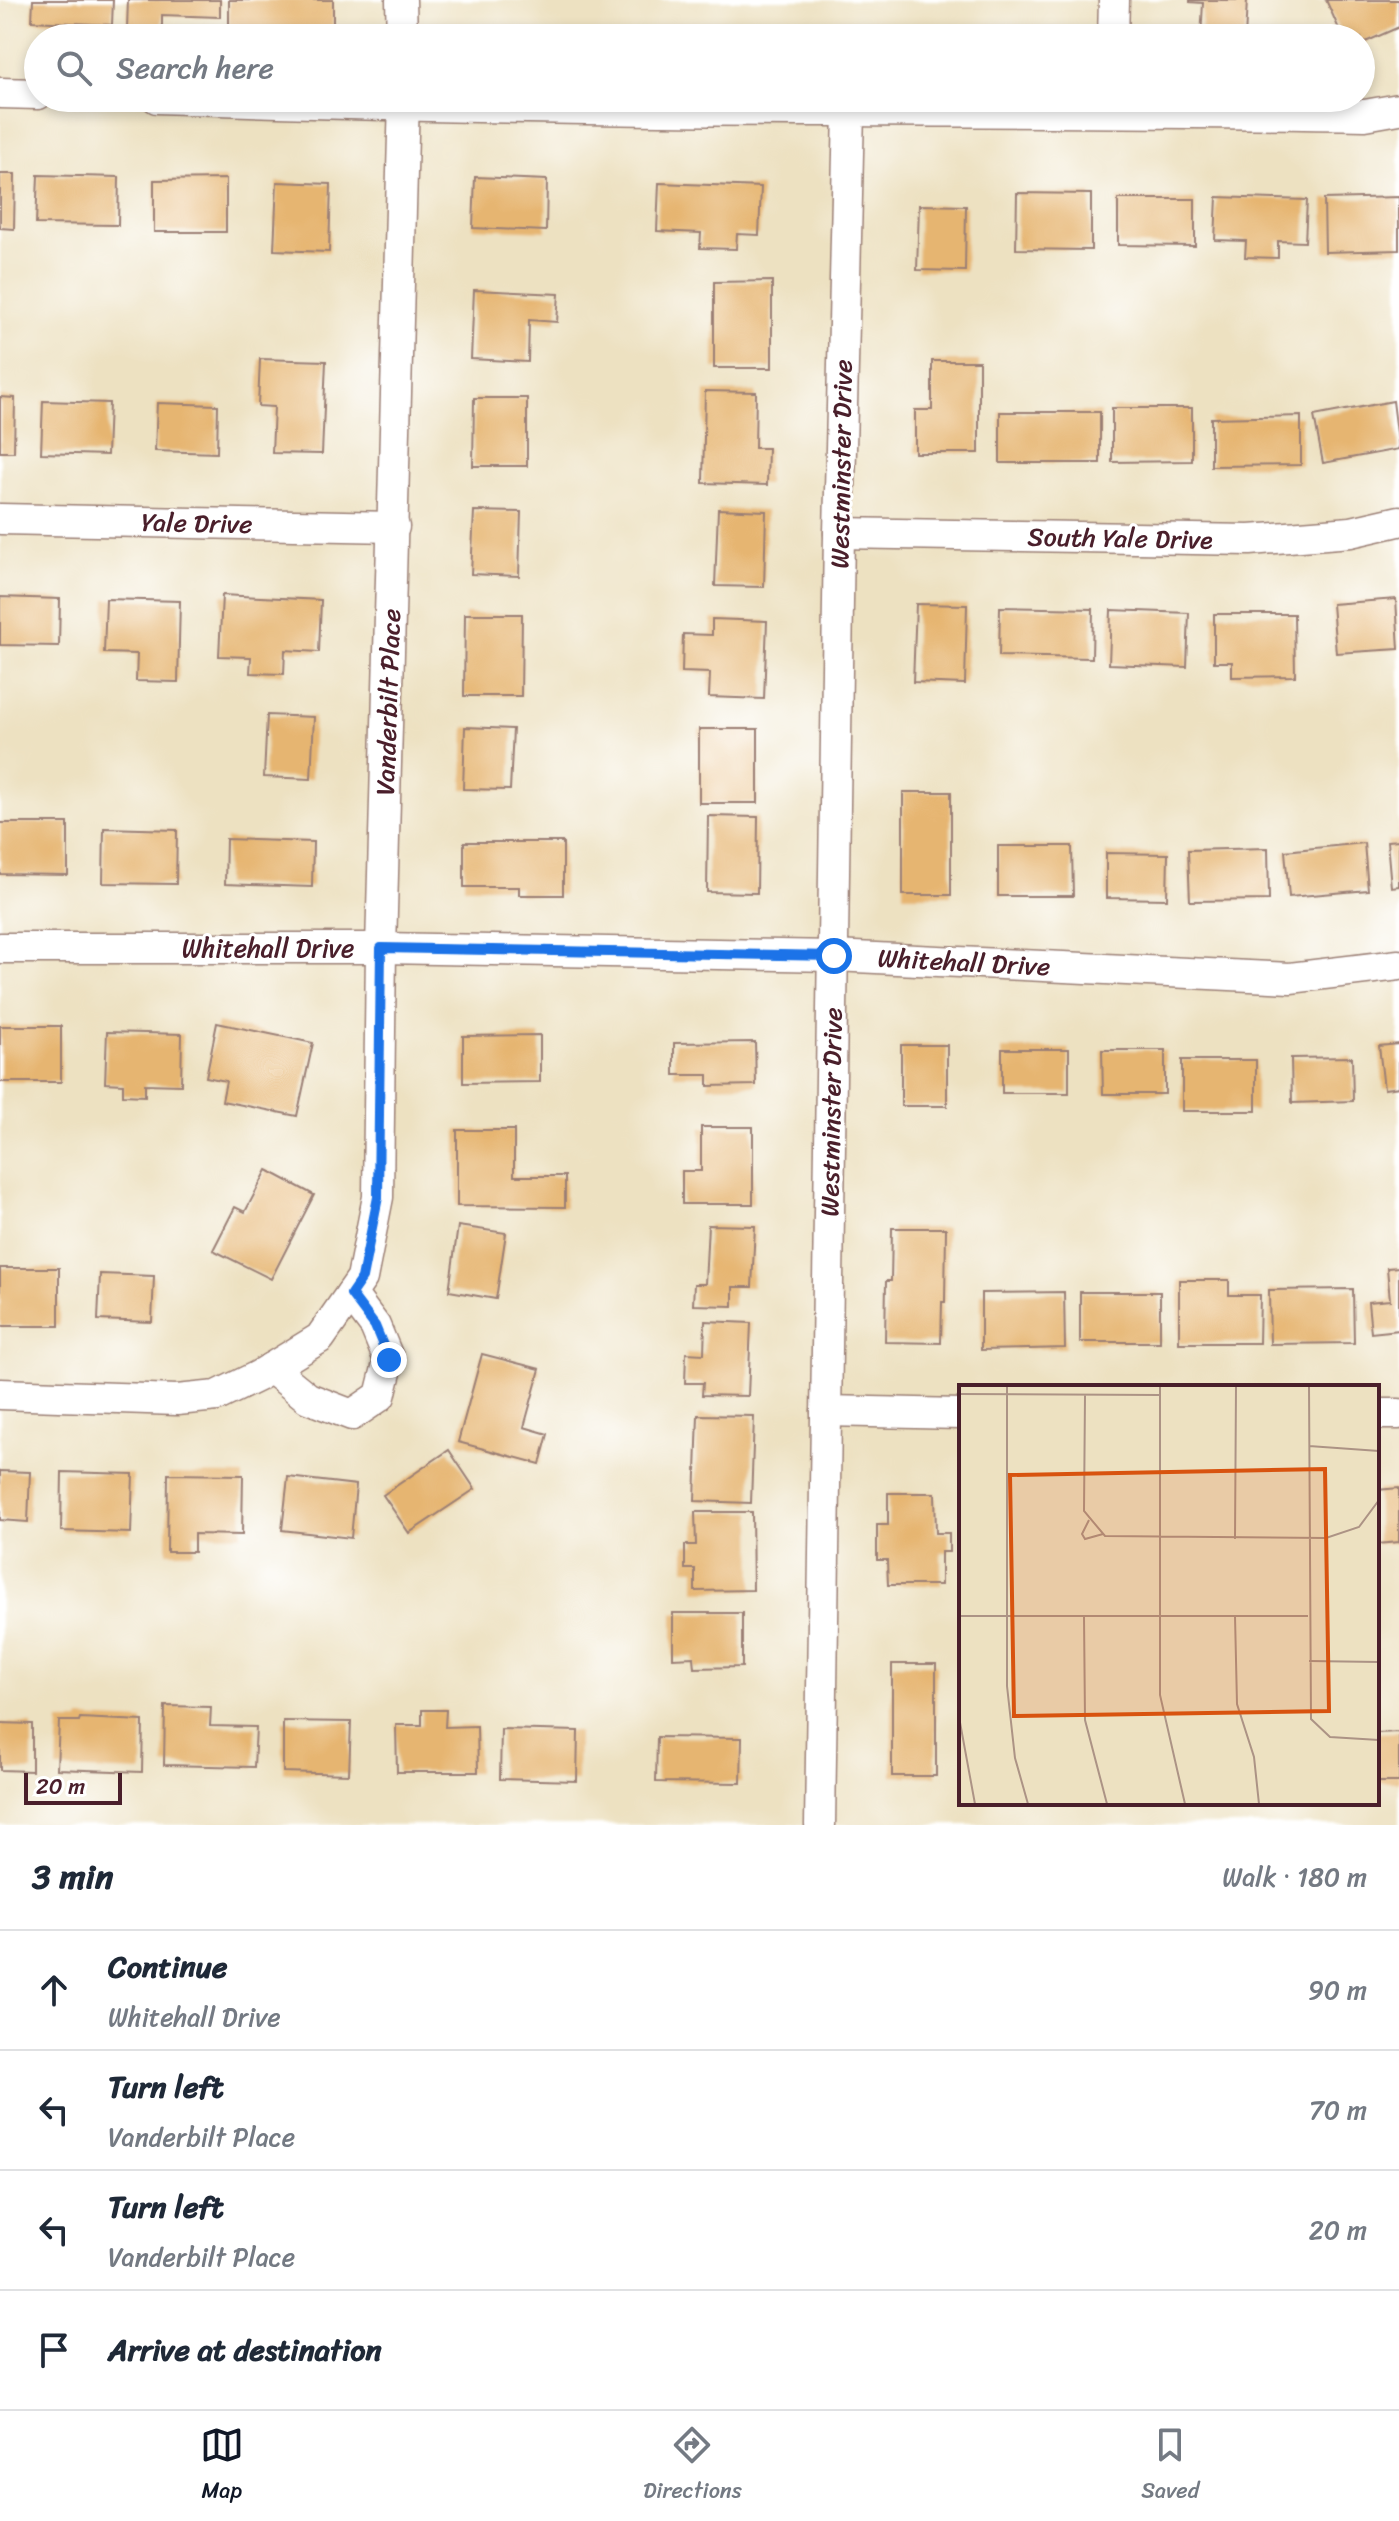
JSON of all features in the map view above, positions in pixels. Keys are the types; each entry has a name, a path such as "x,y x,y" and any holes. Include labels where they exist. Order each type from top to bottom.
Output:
{"street":[{"path":"401,0 402,24"},
{"path":"1113,24 1114,0"},
{"path":"0,93 24,94"},
{"path":"1295,112 1365,115 1399,109"},
{"name":"Vanderbilt Place","path":"0,1394 177,1400 217,1396 320,1338 362,1278 378,1197 381,948 404,112"},
{"name":"Westminster Drive","path":"820,1825 839,533 849,112"},
{"name":"Yale Drive","path":"0,519 394,527"},
{"name":"South Yale Drive","path":"839,533 1250,540 1351,532 1399,521"},
{"name":"Whitehall Drive","path":"0,948 381,948 834,956 1290,978 1399,965"},
{"path":"271,1368 308,1398 352,1415 380,1396 389,1360 375,1326 351,1294"},
{"path":"826,1411 959,1414"}],"building":[{"path":"33,0 113,0 112,24 32,21"},
{"path":"128,0 220,0 220,17 162,15 162,24 127,24"},
{"path":"229,0 333,0 333,24 229,24"},
{"path":"1247,0 1246,24 1202,24 1203,3 1190,2"},
{"path":"1326,0 1399,0 1399,27 1375,38 1375,24 1337,24"},
{"path":"0,174 15,174 14,229 0,228"},
{"path":"38,175 119,177 118,225 36,224"},
{"path":"475,177 547,180 546,231 473,228"},
{"path":"226,179 226,232 154,232 154,180"},
{"path":"277,182 331,184 329,252 274,250"},
{"path":"659,183 761,187 759,235 737,234 736,249 700,248 701,233 657,231"},
{"path":"1017,193 1091,194 1091,250 1016,249"},
{"path":"1217,197 1307,200 1305,242 1278,241 1278,258 1245,257 1246,241 1215,240"},
{"path":"1399,197 1399,250 1325,252 1324,199"},
{"path":"1118,199 1195,199 1195,246 1118,245"},
{"path":"919,205 966,206 965,271 917,270"},
{"path":"772,281 772,368 714,368 714,282"},
{"path":"474,290 559,294 557,322 529,320 528,362 471,359"},
{"path":"260,359 326,361 322,454 272,453 274,407 258,406"},
{"path":"932,361 979,361 979,453 915,453 915,410 932,410"},
{"path":"705,391 756,392 755,448 768,448 767,485 703,483"},
{"path":"0,397 15,398 14,452 0,452"},
{"path":"474,398 527,398 527,466 473,466"},
{"path":"43,401 109,403 107,455 41,453"},
{"path":"1393,401 1399,449 1323,463 1314,416"},
{"path":"157,403 218,405 217,453 155,451"},
{"path":"1112,408 1192,408 1192,461 1112,462"},
{"path":"1000,412 1100,412 1100,463 1000,463"},
{"path":"1301,416 1301,465 1211,466 1211,418"},
{"path":"718,509 766,511 764,587 715,586"},
{"path":"474,511 521,512 519,576 471,574"},
{"path":"222,595 321,600 319,652 285,650 284,674 250,673 251,657 219,656"},
{"path":"0,597 60,599 59,646 0,645"},
{"path":"106,599 180,601 178,682 136,681 137,654 104,653"},
{"path":"1396,599 1399,649 1336,653 1332,604"},
{"path":"916,604 967,605 965,684 913,682"},
{"path":"1000,607 1093,609 1092,658 999,656"},
{"path":"1111,610 1189,613 1187,667 1109,664"},
{"path":"465,614 522,614 521,696 464,696"},
{"path":"1214,614 1294,614 1295,676 1232,677 1232,662 1214,662"},
{"path":"712,619 767,621 764,699 709,697 710,673 682,672 683,634 712,635"},
{"path":"267,715 314,717 311,779 264,777"},
{"path":"465,727 513,729 510,790 463,789"},
{"path":"699,729 758,729 758,803 699,803"},
{"path":"903,792 951,792 951,895 903,895"},
{"path":"708,816 758,817 757,893 707,892"},
{"path":"0,823 68,823 68,875 0,874"},
{"path":"104,828 177,830 176,884 103,883"},
{"path":"226,839 313,842 312,887 225,884"},
{"path":"1399,840 1399,886 1391,887 1387,841"},
{"path":"464,842 563,842 563,895 519,895 519,887 464,887"},
{"path":"1364,843 1368,890 1289,897 1285,851"},
{"path":"998,846 1072,846 1073,896 998,896"},
{"path":"1268,848 1269,900 1190,901 1188,850"},
{"path":"1106,853 1168,854 1167,899 1106,898"},
{"path":"217,1023 313,1043 297,1116 222,1101 226,1081 206,1077"},
{"path":"0,1026 61,1026 61,1082 0,1082"},
{"path":"107,1032 182,1034 181,1085 145,1084 145,1096 123,1095 123,1084 105,1083"},
{"path":"540,1035 540,1082 463,1083 463,1036"},
{"path":"755,1042 756,1085 708,1086 708,1075 674,1075 674,1043"},
{"path":"1399,1044 1399,1087 1384,1089 1379,1046"},
{"path":"901,1045 947,1045 947,1106 901,1106"},
{"path":"1002,1049 1069,1049 1069,1093 1002,1093"},
{"path":"1102,1050 1165,1050 1165,1094 1103,1094"},
{"path":"1352,1057 1353,1101 1292,1103 1291,1058"},
{"path":"1182,1060 1256,1060 1256,1111 1182,1111"},
{"path":"701,1127 753,1127 753,1204 682,1204 682,1171 701,1171"},
{"path":"457,1130 514,1130 514,1176 565,1176 565,1207 457,1206"},
{"path":"267,1170 314,1195 271,1279 213,1250 235,1207 245,1212"},
{"path":"708,1225 755,1226 752,1287 733,1287 733,1306 693,1305 694,1284 705,1284"},
{"path":"458,1226 506,1233 496,1299 449,1291"},
{"path":"892,1228 946,1228 941,1343 885,1342 886,1281 891,1281"},
{"path":"1399,1267 1399,1330 1371,1333 1368,1302 1390,1300 1387,1268"},
{"path":"0,1268 59,1268 59,1326 0,1326"},
{"path":"100,1274 154,1276 152,1322 98,1320"},
{"path":"1179,1280 1229,1280 1229,1295 1260,1295 1259,1343 1179,1343"},
{"path":"1353,1289 1354,1343 1270,1344 1269,1290"},
{"path":"1064,1292 1065,1348 981,1350 981,1293"},
{"path":"1080,1292 1160,1292 1160,1342 1080,1342"},
{"path":"705,1321 751,1323 748,1396 702,1395 703,1383 685,1383 686,1353 704,1354"},
{"path":"482,1354 540,1369 524,1427 548,1434 540,1464 458,1442"},
{"path":"698,1415 754,1416 751,1503 695,1501"},
{"path":"449,1450 475,1489 409,1533 383,1495"},
{"path":"0,1471 30,1472 28,1522 0,1520"},
{"path":"62,1472 133,1474 131,1533 61,1531"},
{"path":"168,1474 243,1475 242,1535 194,1534 194,1552 167,1552"},
{"path":"288,1477 356,1485 351,1538 282,1530"},
{"path":"1399,1488 1399,1542 1379,1544 1379,1490"},
{"path":"888,1493 935,1493 936,1533 949,1533 949,1552 941,1552 941,1585 888,1585 887,1560 877,1560 877,1525 888,1525"},
{"path":"695,1512 752,1512 753,1590 695,1591 695,1569 685,1569 685,1545 696,1545"},
{"path":"673,1613 742,1613 742,1667 694,1668 693,1657 673,1658"},
{"path":"892,1664 936,1664 936,1776 892,1776"},
{"path":"165,1706 211,1707 210,1726 256,1727 254,1767 164,1765"},
{"path":"422,1710 446,1710 445,1727 477,1726 478,1772 397,1772 396,1725 422,1725"},
{"path":"80,1718 143,1721 142,1772 57,1769 59,1721 79,1721"},
{"path":"283,1721 351,1722 349,1774 283,1772"},
{"path":"0,1723 32,1724 32,1771 0,1770"},
{"path":"501,1729 578,1731 577,1781 500,1779"},
{"path":"1399,1732 1399,1782 1379,1782 1379,1733"},
{"path":"657,1737 742,1738 741,1783 656,1782"}],"route":[{"path":"389,1360 375,1326 351,1294 362,1278 378,1197 381,948 834,956"}]}
